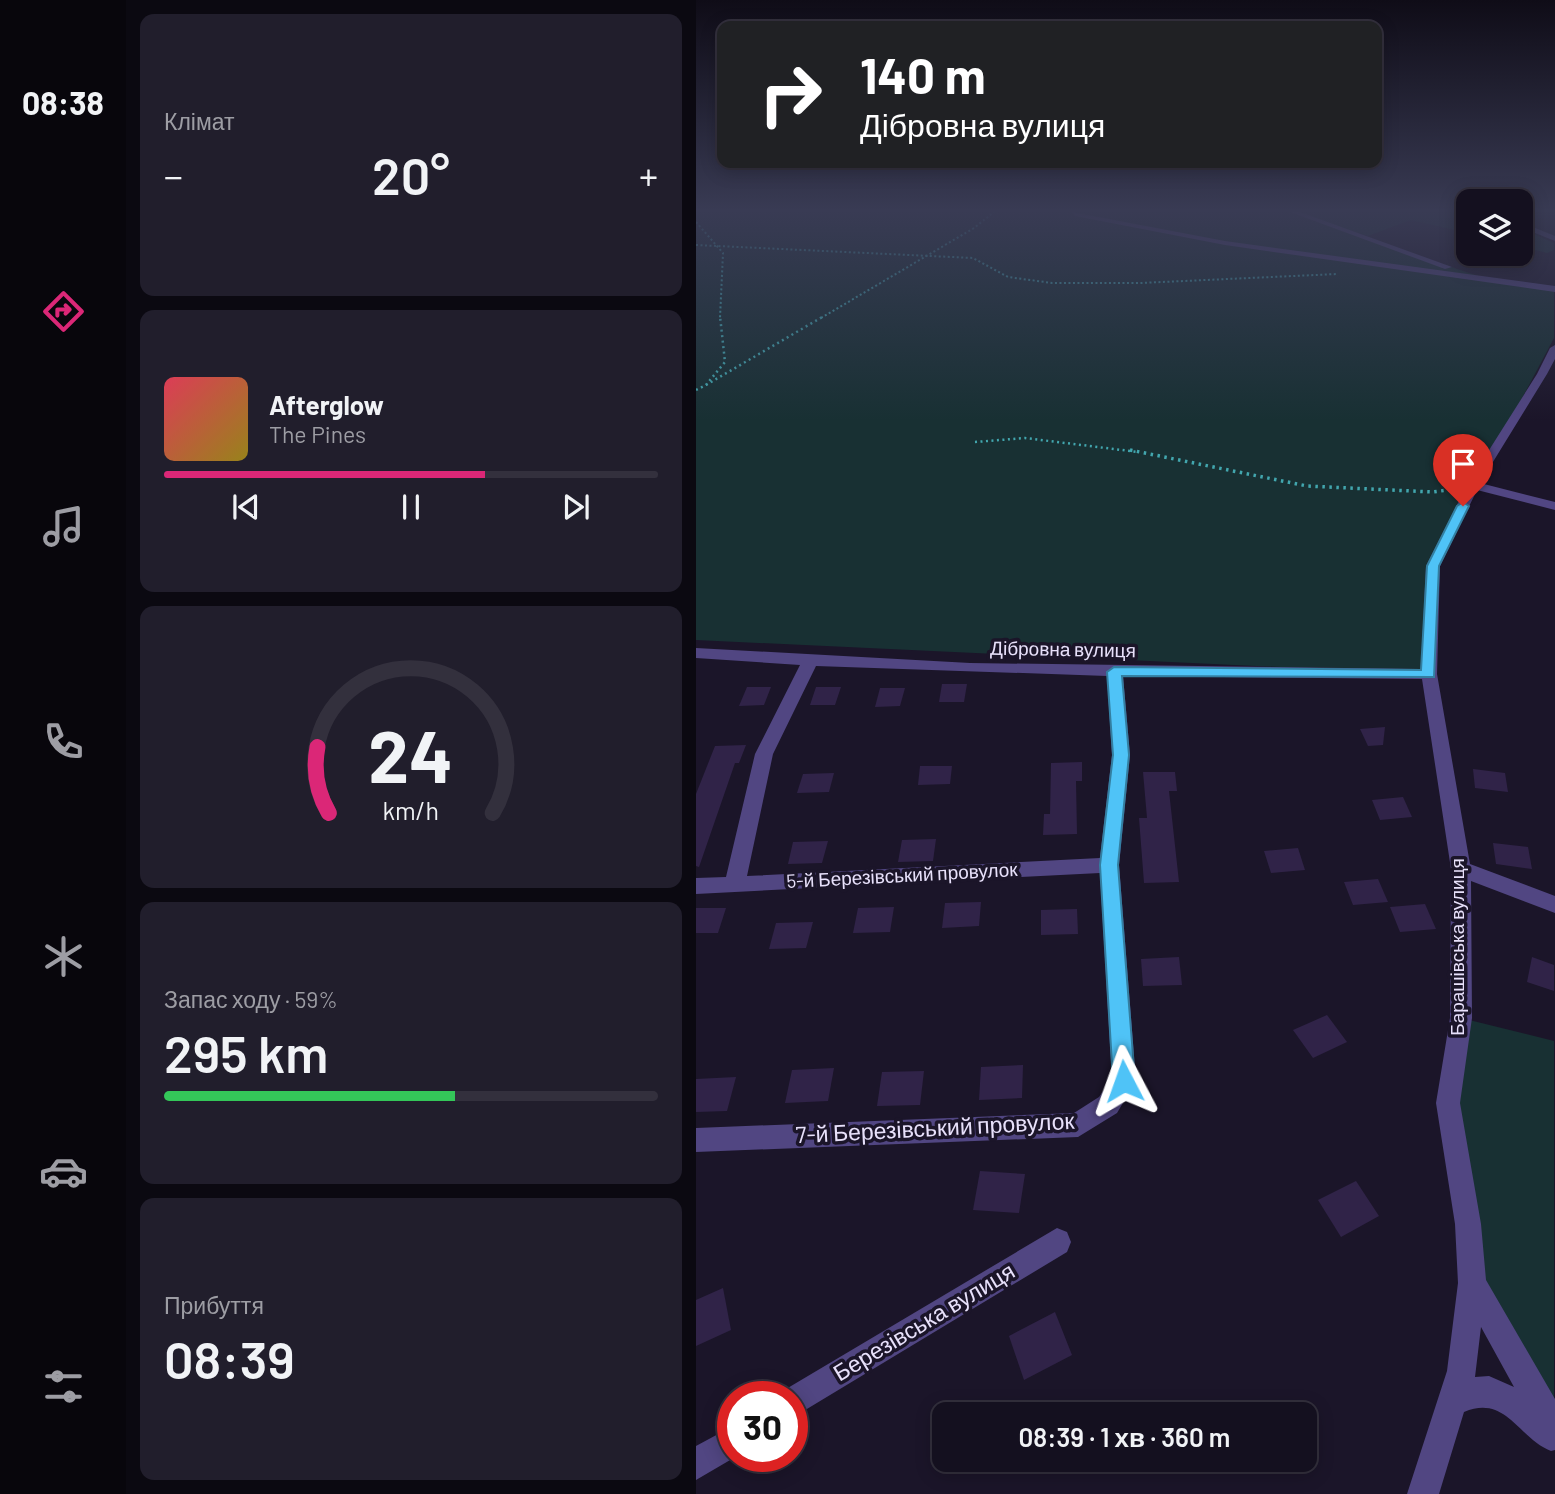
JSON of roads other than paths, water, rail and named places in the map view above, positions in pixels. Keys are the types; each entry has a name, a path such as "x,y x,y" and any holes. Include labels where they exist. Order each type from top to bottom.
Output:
{"street":[{"path":"1499,282 1555,289"},
{"name":"Барашівська вулиця","path":"1555,348 1548,375 1473,485 1433,566 1429,674 1461,869 1461,1018 1448,1103 1468,1224 1472,1283 1555,1430"},
{"path":"1473,485 1555,506"},
{"name":"Дібровна вулиця","path":"696,653 809,663 1114,672 1429,674"},
{"path":"734,883 764,754 809,663"},
{"name":"7-й Березівський провулок","path":"696,1140 1078,1125 1108,1105 1124,1081 1109,865 1121,755 1114,672"},
{"name":"5-й Березівський провулок","path":"696,886 1109,865"},
{"path":"1461,869 1555,905"},
{"name":"Березівська вулиця","path":"808,1393 1057,1242"},
{"path":"1423,1494 1462,1371 1472,1283"},
{"path":"1453,1401 1483,1390 1501,1396 1540,1424 1555,1440"},
{"path":"696,1464 717,1451"}]}
